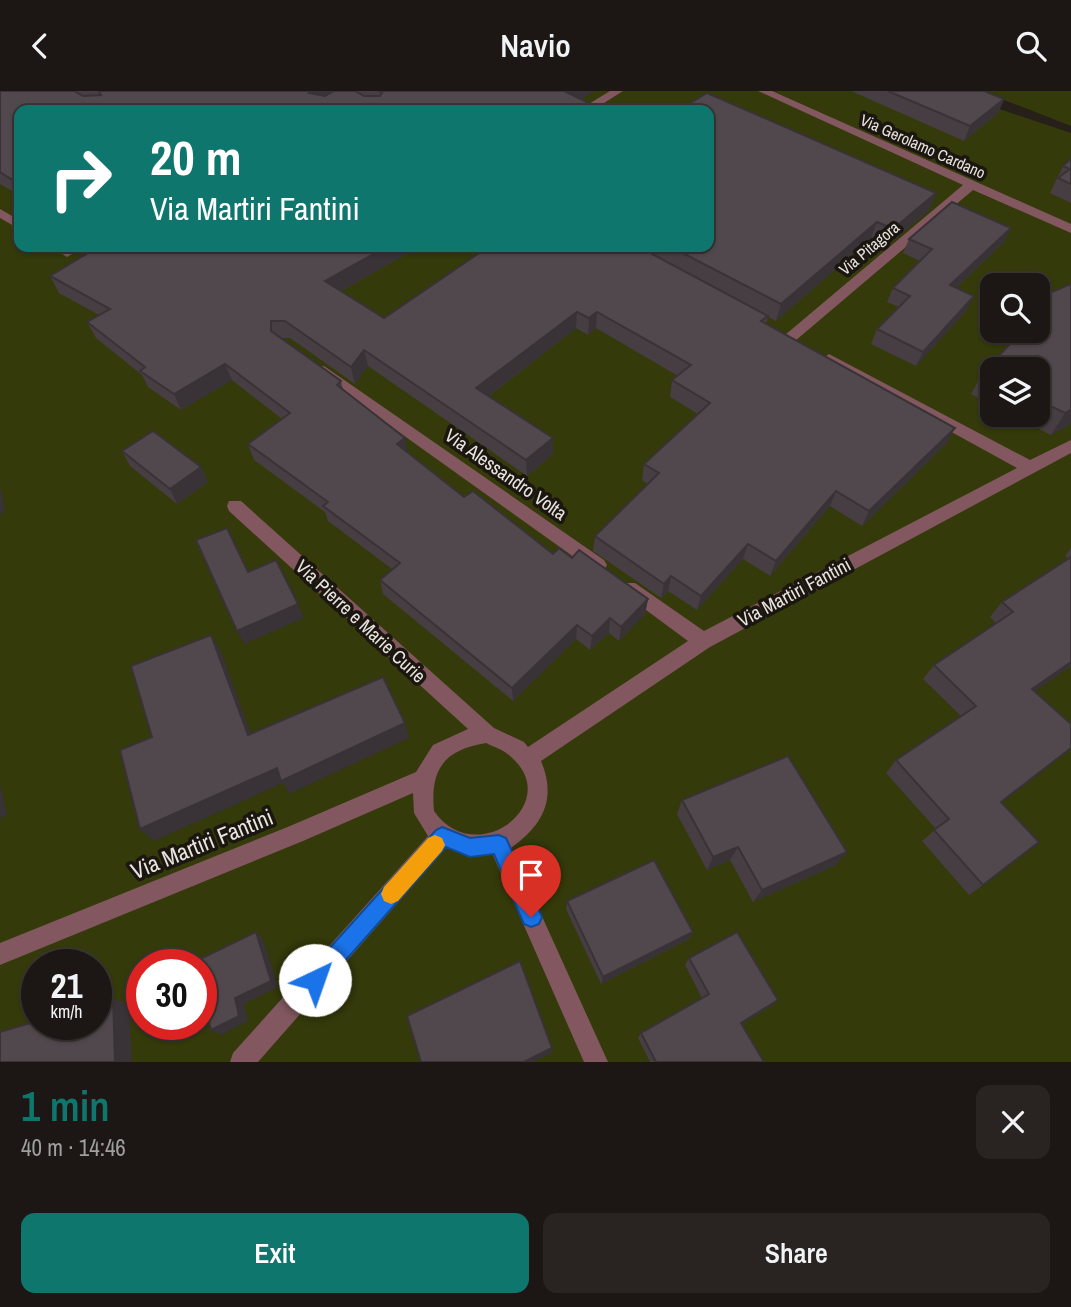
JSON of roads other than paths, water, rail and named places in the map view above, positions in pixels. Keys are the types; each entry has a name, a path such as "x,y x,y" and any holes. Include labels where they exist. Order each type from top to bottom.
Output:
{"street":[{"path":"594,105 618,91"},
{"name":"Via Gerolamo Cardano","path":"763,91 1071,229"},
{"name":"Via Pitagora","path":"971,185 795,341 1029,467"},
{"name":"Via Alessandro Volta","path":"306,358 703,641"},
{"name":"Via Martiri Fantini","path":"529,758 703,641 1071,446"},
{"name":"Via Pierre e Marie Curie","path":"235,506 487,734"},
{"path":"487,734 511,742 529,758 537,773 538,797 527,823 499,844 470,847 442,836 424,813 422,779 438,752 464,737 487,734"},
{"name":"Via Martiri Fantini","path":"0,954 296,834 422,779"},
{"path":"242,1062 442,836"},
{"path":"499,844 596,1062"}]}
